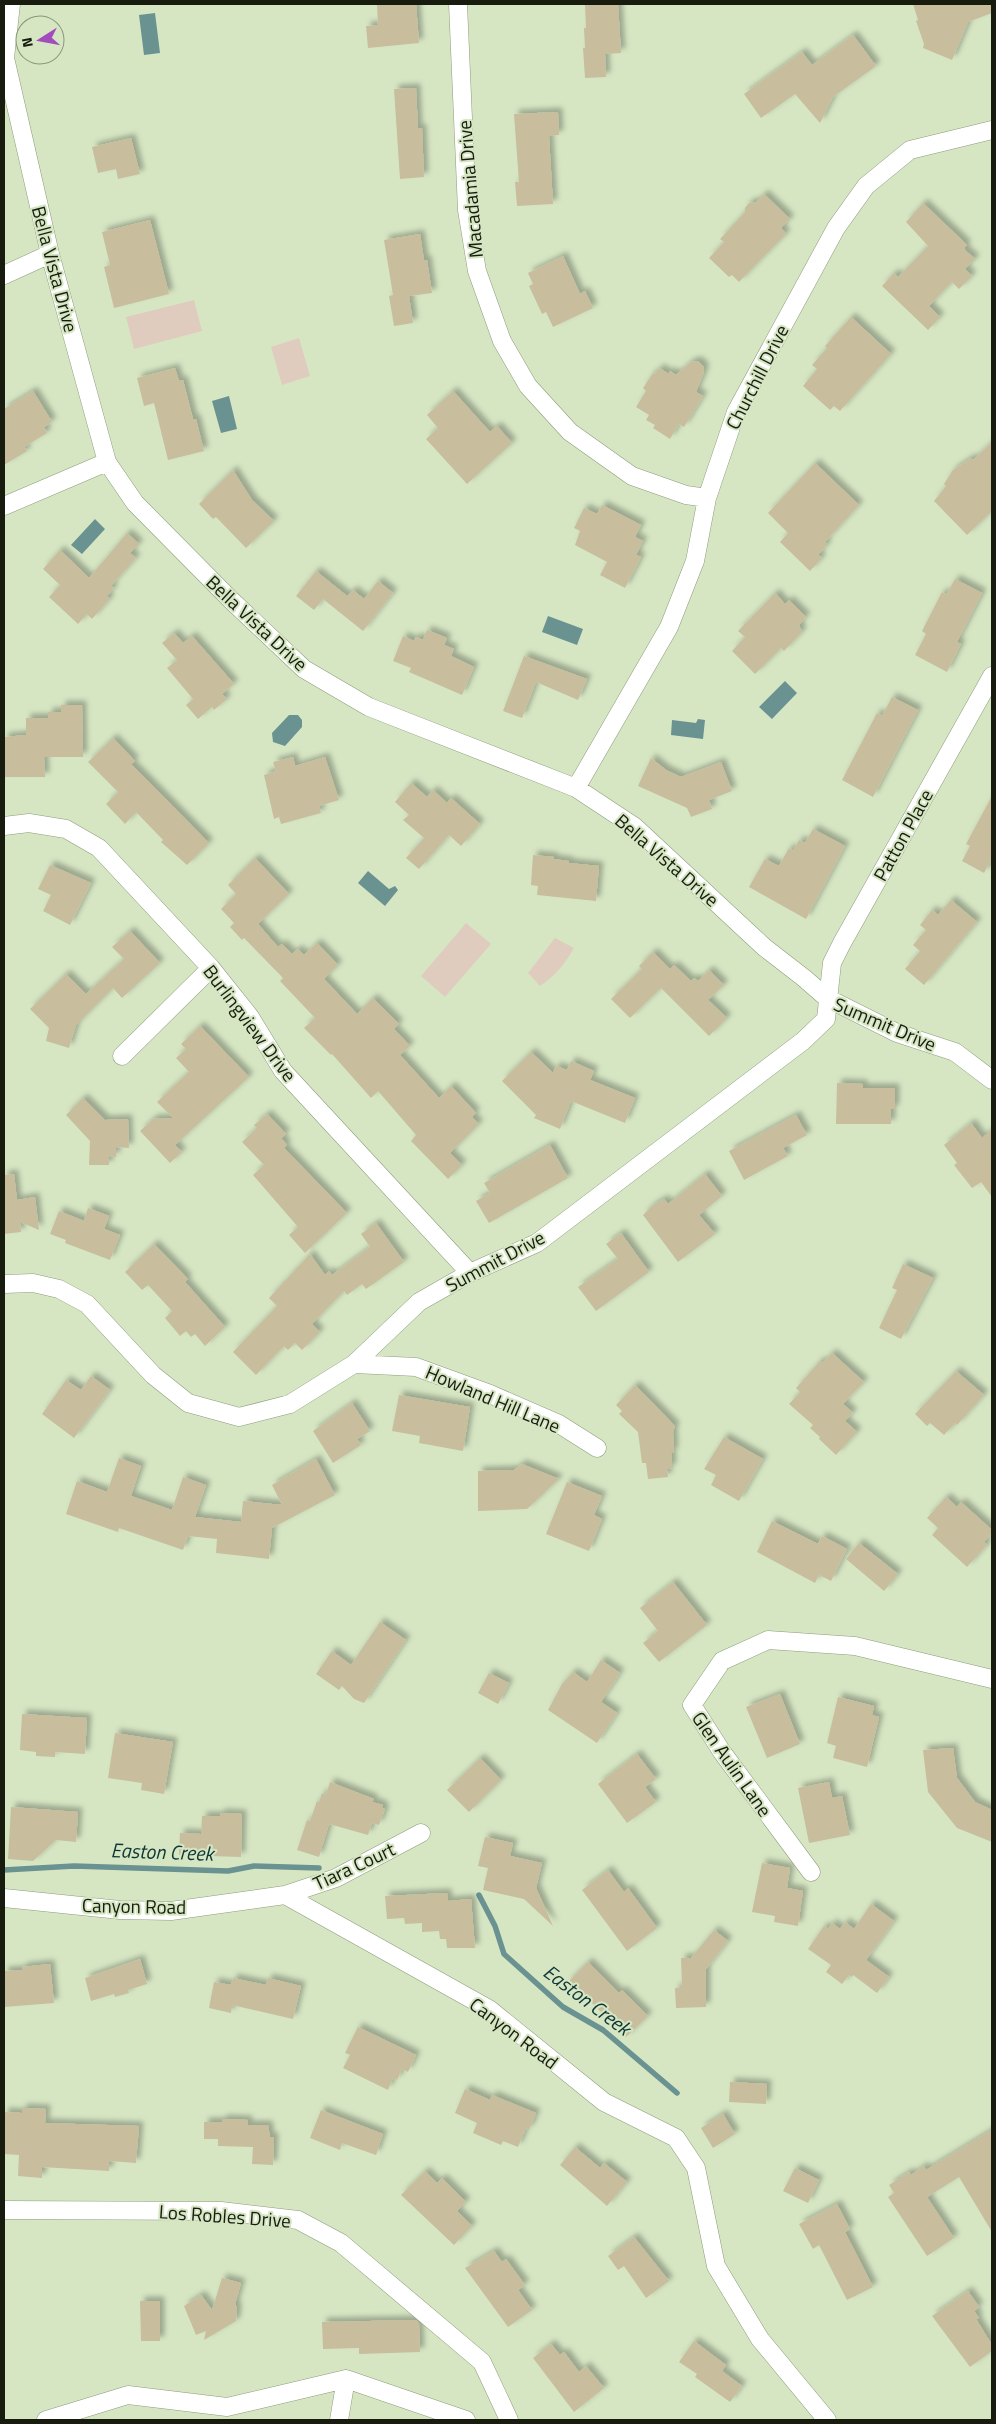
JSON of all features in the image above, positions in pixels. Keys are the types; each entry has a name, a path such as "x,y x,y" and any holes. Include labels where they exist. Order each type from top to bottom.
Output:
{"street":[{"name":"Bella Vista Drive","path":"11,4 5,58 50,254 107,462 135,503 231,600 304,669 369,707 576,788 635,827 764,947 827,998"},
{"name":"Macadamia Drive","path":"458,4 467,210 477,271 502,341 528,386 570,432 632,476 686,495 706,498"},
{"name":"Churchill Drive","path":"576,788 669,627 695,561 706,498 736,412 836,228 866,186 910,150 992,130"},
{"path":"4,275 50,254"},
{"path":"4,506 107,462"},
{"name":"Patton Place","path":"827,998 832,963 842,942 992,676"},
{"name":"Burlingview Drive","path":"4,826 29,823 66,828 99,848 212,968 250,1017 284,1071 470,1273"},
{"path":"122,1056 212,968"},
{"name":"Summit Drive","path":"4,1284 33,1283 59,1289 87,1304 153,1376 188,1403 239,1417 290,1404 354,1364 418,1302 470,1273 537,1243 803,1041 826,1019 827,998 897,1032 955,1052 992,1080"},
{"name":"Howland Hill Lane","path":"354,1364 416,1367 490,1394 559,1424 596,1448"},
{"name":"Glen Aulin Lane","path":"811,1872 722,1752 692,1705 722,1661 768,1640 856,1646 992,1679"},
{"name":"Tiara Court","path":"285,1895 336,1878 421,1833"},
{"name":"Canyon Road","path":"4,1898 120,1910 171,1911 285,1895 489,2009 604,2102 676,2138 696,2168 716,2266 760,2340 827,2420"},
{"name":"Los Robles Drive","path":"4,2210 221,2211 298,2220 341,2243 482,2362 509,2420"},
{"path":"46,2420 128,2395 227,2407 346,2379 466,2420"},
{"path":"339,2420 346,2379"}],"shaded area":[{"path":"194,300 202,331 134,349 126,317"},
{"path":"299,338 310,376 282,385 271,347"},
{"path":"466,923 491,944 445,997 421,976"},
{"path":"555,938 574,948 559,969 540,986 528,973"}],"water":[{"path":"155,13 160,53 144,55 139,15"},
{"path":"229,396 237,429 221,433 212,401"},
{"path":"95,519 105,529 82,554 71,545"},
{"path":"548,616 583,629 577,645 542,632"},
{"path":"785,681 797,693 772,719 759,707"},
{"path":"289,715 298,715 302,720 302,727 285,746 273,742 272,733"},
{"path":"698,719 705,720 703,739 671,735 672,720 696,723"},
{"path":"368,871 389,889 395,886 398,890 385,906 358,883"}],"building":[{"path":"377,4 416,4 419,43 368,48 366,26 378,25"},
{"path":"585,4 618,4 621,53 605,54 606,77 585,78 583,48 585,48 584,28 586,28"},
{"path":"913,4 992,4 992,13 968,22 952,60 923,48 924,44 916,21 918,20"},
{"path":"853,35 876,66 833,97 820,123 795,94 761,118 744,94 802,52 812,65"},
{"path":"416,88 418,129 422,128 424,177 400,179 394,89"},
{"path":"558,112 559,135 549,136 553,204 517,206 515,182 519,182 514,114"},
{"path":"131,138 140,174 118,179 116,169 98,173 92,147"},
{"path":"764,194 790,219 781,228 786,234 739,282 732,275 729,277 709,258 724,242 720,239 745,212 745,208 749,203 756,202"},
{"path":"923,203 967,245 964,248 975,259 965,269 972,276 959,289 952,282 929,306 940,317 928,330 882,286 894,273 898,277 928,246 906,222"},
{"path":"150,220 169,294 114,308 104,267 110,265 102,232"},
{"path":"420,234 424,260 427,260 432,293 409,296 413,323 394,326 389,296 393,295 384,240"},
{"path":"563,256 580,294 585,291 593,308 553,327 546,312 542,314 529,286 533,284 528,273"},
{"path":"851,317 891,354 840,411 834,406 830,410 803,386 817,369 812,365 827,348 825,346"},
{"path":"698,361 704,367 704,372 696,392 703,396 684,427 679,424 670,439 653,428 655,425 646,420 649,415 636,407 646,391 643,388 653,373 655,374 659,368 669,374 670,371 676,375 691,362"},
{"path":"175,368 179,381 183,380 204,451 168,460 154,403 144,406 137,378"},
{"path":"33,391 52,422 44,427 47,433 24,447 27,451 4,465 4,409"},
{"path":"453,391 490,432 497,426 512,443 467,484 426,439 438,428 427,415"},
{"path":"992,442 992,511 967,535 934,501 946,486 944,484 953,470 971,458 973,460"},
{"path":"815,463 859,505 825,542 827,545 818,555 822,558 810,571 780,542 788,533 768,513"},
{"path":"233,470 252,500 274,521 246,548 216,517 213,519 199,504"},
{"path":"602,505 641,525 635,537 643,541 636,555 641,557 625,588 600,575 607,562 575,545 580,531 574,528 584,508 597,514"},
{"path":"127,533 139,544 130,553 136,558 111,586 114,588 107,596 110,599 92,619 87,614 78,624 49,597 60,585 43,569 60,550 89,578"},
{"path":"316,571 347,596 353,590 364,599 378,581 393,593 363,631 323,599 314,610 296,596"},
{"path":"955,579 982,593 957,642 961,644 947,672 915,655 926,634 922,631 942,592 946,595"},
{"path":"775,593 785,604 789,600 806,617 799,625 802,632 784,651 781,648 755,674 732,651 745,637 738,631"},
{"path":"427,630 447,638 444,645 454,649 451,656 474,667 462,695 409,672 411,668 393,661 403,636 414,641 416,637 423,640"},
{"path":"174,633 183,643 192,636 234,684 222,694 227,699 214,710 212,707 198,719 186,705 193,699 167,668 177,660 162,643"},
{"path":"524,656 587,679 578,700 536,682 522,718 503,711"},
{"path":"892,697 918,710 873,797 842,780 877,713 882,716"},
{"path":"61,705 82,705 83,757 44,757 45,777 4,777 4,737 26,735 26,718 48,718 48,712 61,712"},
{"path":"113,738 135,761 131,764 209,843 187,865 161,842 163,840 136,812 125,824 106,804 118,792 88,762"},
{"path":"293,757 295,766 325,757 339,800 319,806 321,813 281,824 279,817 274,819 264,775 276,771 273,762"},
{"path":"651,758 666,770 681,777 721,762 732,791 709,800 712,809 691,817 687,808 638,786"},
{"path":"411,783 427,797 433,790 447,803 451,798 480,824 461,846 449,835 419,869 406,858 424,838 403,820 409,815 395,802"},
{"path":"992,796 992,858 984,873 962,861 970,846 966,844"},
{"path":"813,829 845,846 806,919 749,887 765,859 779,866 789,848 793,851 799,840 805,843"},
{"path":"533,855 554,857 553,859 569,861 569,863 599,866 596,901 537,895 538,886 531,885"},
{"path":"255,858 289,894 258,924 278,947 282,944 292,954 298,949 304,955 317,943 338,965 324,979 357,1014 373,998 399,1024 394,1029 410,1046 400,1055 439,1098 451,1086 476,1113 472,1117 479,1124 450,1153 462,1165 448,1179 411,1141 416,1135 378,1091 371,1098 332,1054 304,1028 315,1018 280,981 283,978 244,938 242,940 230,927 234,923 221,909 236,894 228,885"},
{"path":"50,865 91,883 70,925 43,911 51,895 38,889"},
{"path":"951,900 977,922 924,985 905,969 920,951 913,945 926,930 920,925 932,910 938,915"},
{"path":"130,931 160,963 122,998 113,988 76,1025 69,1048 46,1041 49,1028 30,1009 66,974 86,994 124,959 112,947"},
{"path":"653,952 670,969 674,965 691,981 694,978 698,981 709,970 724,985 708,1000 727,1018 709,1036 661,988 630,1018 611,999 642,969 639,966"},
{"path":"200,1026 249,1077 175,1145 182,1152 170,1163 140,1131 153,1119 173,1118 157,1102 189,1072 176,1058 186,1049 181,1044"},
{"path":"531,1052 553,1073 556,1066 567,1070 571,1061 594,1071 590,1080 635,1098 625,1123 571,1101 560,1129 534,1118 536,1115 502,1081"},
{"path":"837,1083 863,1084 863,1088 895,1088 895,1109 891,1109 891,1124 836,1124"},
{"path":"83,1098 105,1120 128,1119 129,1148 116,1147 116,1157 109,1156 109,1165 89,1165 90,1141 66,1115"},
{"path":"267,1114 286,1134 281,1138 287,1145 284,1148 347,1213 305,1253 289,1235 298,1227 253,1175 264,1165 242,1142 257,1128 254,1125"},
{"path":"796,1115 807,1135 783,1148 788,1156 744,1180 729,1151"},
{"path":"971,1123 982,1138 992,1130 992,1197 981,1182 972,1188 954,1165 957,1163 944,1145"},
{"path":"550,1145 568,1178 489,1223 476,1201 490,1193 484,1183"},
{"path":"14,1174 17,1200 35,1197 39,1230 20,1222 21,1232 4,1234 4,1175"},
{"path":"705,1174 722,1196 699,1215 715,1234 678,1262 643,1215 652,1206 664,1199 668,1204"},
{"path":"88,1208 109,1216 104,1229 120,1235 110,1260 65,1243 66,1240 50,1234 59,1211 84,1221"},
{"path":"376,1223 404,1262 366,1289 362,1284 347,1295 344,1291 312,1324 320,1332 302,1350 295,1343 288,1350 284,1346 256,1375 233,1352 277,1306 269,1298 310,1254 325,1275 329,1271 332,1275 370,1247 361,1234"},
{"path":"621,1233 649,1272 596,1311 578,1287 618,1259 606,1244"},
{"path":"154,1244 188,1279 185,1282 225,1327 205,1346 195,1334 191,1337 186,1331 180,1336 165,1318 172,1311 148,1285 142,1290 125,1272"},
{"path":"903,1264 933,1278 901,1339 879,1328 897,1290 892,1288"},
{"path":"832,1353 864,1382 843,1404 853,1413 845,1421 857,1432 836,1455 810,1428 813,1425 789,1404 800,1392 796,1388 820,1361 822,1363"},
{"path":"956,1371 984,1395 957,1425 955,1423 944,1435 930,1423 927,1426 915,1414"},
{"path":"91,1376 110,1390 74,1438 42,1414 66,1380 81,1390"},
{"path":"635,1385 675,1426 673,1432 674,1453 671,1451 672,1468 667,1469 668,1477 648,1479 646,1463 642,1463 638,1432 619,1414 622,1411 616,1405"},
{"path":"399,1395 470,1407 463,1451 419,1443 420,1436 392,1431"},
{"path":"352,1403 370,1431 357,1439 361,1445 333,1463 313,1431"},
{"path":"724,1437 763,1459 739,1501 711,1485 716,1475 704,1469"},
{"path":"119,1458 141,1466 131,1496 172,1510 183,1477 206,1485 195,1517 241,1522 243,1501 282,1505 272,1485 316,1459 335,1495 272,1528 269,1559 216,1553 217,1539 188,1536 183,1550 119,1528 118,1532 66,1514 77,1481 107,1492"},
{"path":"522,1464 559,1479 527,1509 478,1511 478,1471 514,1470"},
{"path":"567,1482 602,1496 594,1515 602,1519 589,1551 546,1534"},
{"path":"946,1497 957,1507 961,1502 992,1530 992,1533 984,1542 987,1545 967,1567 932,1535 938,1528 927,1518"},
{"path":"772,1521 818,1544 822,1536 847,1549 831,1581 819,1575 815,1583 757,1552"},
{"path":"859,1543 898,1574 884,1591 846,1559"},
{"path":"673,1582 707,1625 659,1662 643,1643 658,1631 640,1608"},
{"path":"380,1622 406,1640 364,1703 354,1699 342,1686 339,1690 316,1674 332,1651 351,1665"},
{"path":"601,1660 620,1673 601,1702 617,1713 597,1743 548,1710 562,1684 573,1672 587,1682"},
{"path":"489,1673 509,1683 498,1704 478,1693"},
{"path":"780,1694 800,1744 767,1758 746,1707"},
{"path":"838,1697 874,1706 872,1715 879,1717 867,1767 833,1758 836,1746 827,1743"},
{"path":"22,1714 87,1718 85,1754 55,1752 55,1757 36,1756 36,1752 20,1750"},
{"path":"115,1733 173,1742 164,1794 141,1790 142,1783 108,1778"},
{"path":"953,1748 957,1778 975,1802 992,1810 992,1842 957,1828 928,1792 923,1750"},
{"path":"637,1754 656,1779 645,1787 656,1802 627,1823 598,1784"},
{"path":"480,1758 501,1780 469,1812 447,1790"},
{"path":"330,1782 374,1799 372,1802 383,1805 382,1808 385,1809 379,1825 372,1823 368,1835 329,1824 319,1857 297,1850 307,1820 310,1821 322,1793 326,1795"},
{"path":"829,1782 832,1798 842,1796 850,1835 809,1843 798,1788"},
{"path":"11,1807 78,1812 76,1842 56,1840 33,1861 8,1859"},
{"path":"220,1813 242,1814 241,1857 179,1855 180,1833 201,1834 202,1816 220,1816"},
{"path":"485,1837 513,1843 510,1856 542,1863 536,1888 553,1926 524,1899 483,1890 488,1868 478,1866"},
{"path":"762,1863 790,1868 787,1888 803,1891 798,1926 774,1922 775,1916 752,1912"},
{"path":"608,1870 624,1892 628,1888 657,1928 627,1951 582,1890"},
{"path":"447,1893 448,1901 471,1899 475,1948 447,1948 446,1939 440,1939 439,1931 422,1932 422,1923 405,1924 404,1918 387,1919 385,1896"},
{"path":"871,1904 894,1921 866,1960 889,1977 877,1993 853,1975 852,1977 849,1975 842,1984 826,1972 831,1965 808,1949 824,1926 828,1929 832,1923 840,1929 845,1922 854,1929"},
{"path":"714,1930 728,1941 706,1969 706,2007 676,2008 675,1988 682,1987 681,1958 691,1958"},
{"path":"140,1959 147,1984 128,1990 129,1993 115,1997 114,1994 91,2001 85,1978"},
{"path":"588,1962 619,1993 622,1990 648,2016 626,2037 587,1998 584,2001 567,1983"},
{"path":"50,1964 54,2003 4,2007 4,1971 22,1970 22,1967"},
{"path":"233,1978 266,1985 268,1978 301,1986 293,2019 232,2005 231,2013 209,2008 214,1982 231,1985"},
{"path":"358,2027 416,2055 408,2072 402,2069 397,2080 393,2078 388,2090 343,2068 350,2055 345,2053"},
{"path":"730,2082 767,2084 766,2104 729,2102"},
{"path":"465,2089 490,2100 492,2095 536,2113 529,2130 526,2128 518,2147 503,2141 501,2145 473,2133 477,2123 455,2113"},
{"path":"22,2108 46,2109 45,2123 139,2126 136,2163 109,2161 109,2171 42,2167 42,2178 18,2176 19,2155 4,2154 4,2112 22,2113"},
{"path":"321,2110 383,2134 376,2155 342,2143 340,2150 310,2138"},
{"path":"723,2114 735,2134 713,2148 701,2128"},
{"path":"222,2119 248,2120 248,2125 268,2125 270,2137 274,2137 273,2165 252,2164 253,2147 218,2146 218,2139 204,2139 204,2122 222,2122"},
{"path":"992,2130 992,2232 959,2177 927,2197 954,2238 927,2256 888,2197 894,2193 889,2185 909,2172 911,2175 924,2166 926,2170"},
{"path":"575,2147 600,2168 604,2163 627,2182 607,2206 560,2165"},
{"path":"795,2168 819,2180 808,2203 783,2191"},
{"path":"425,2171 437,2183 442,2178 466,2202 457,2211 472,2226 454,2245 401,2195"},
{"path":"837,2204 850,2229 845,2232 873,2287 847,2300 819,2245 813,2249 799,2224"},
{"path":"634,2237 669,2281 646,2298 624,2266 618,2270 608,2256"},
{"path":"494,2251 502,2262 506,2259 525,2285 518,2290 532,2310 508,2327 465,2268"},
{"path":"222,2278 241,2283 235,2304 237,2308 236,2321 204,2340 206,2331 196,2335 184,2306 201,2295 212,2310"},
{"path":"968,2291 979,2307 974,2311 979,2318 976,2319 992,2345 992,2351 970,2367 932,2316"},
{"path":"140,2301 160,2301 160,2341 141,2341"},
{"path":"416,2320 419,2323 420,2352 359,2354 359,2348 323,2349 322,2322"},
{"path":"694,2341 726,2365 722,2371 742,2386 730,2402 695,2377 697,2374 679,2362"},
{"path":"551,2344 560,2355 564,2352 579,2372 586,2366 604,2388 574,2412 533,2358"}],"waterway":[{"name":"Easton Creek","path":"4,1870 74,1866 228,1871 254,1866 319,1868"},
{"name":"Easton Creek","path":"479,1895 495,1926 504,1954 563,2007 603,2030 677,2093"}]}
